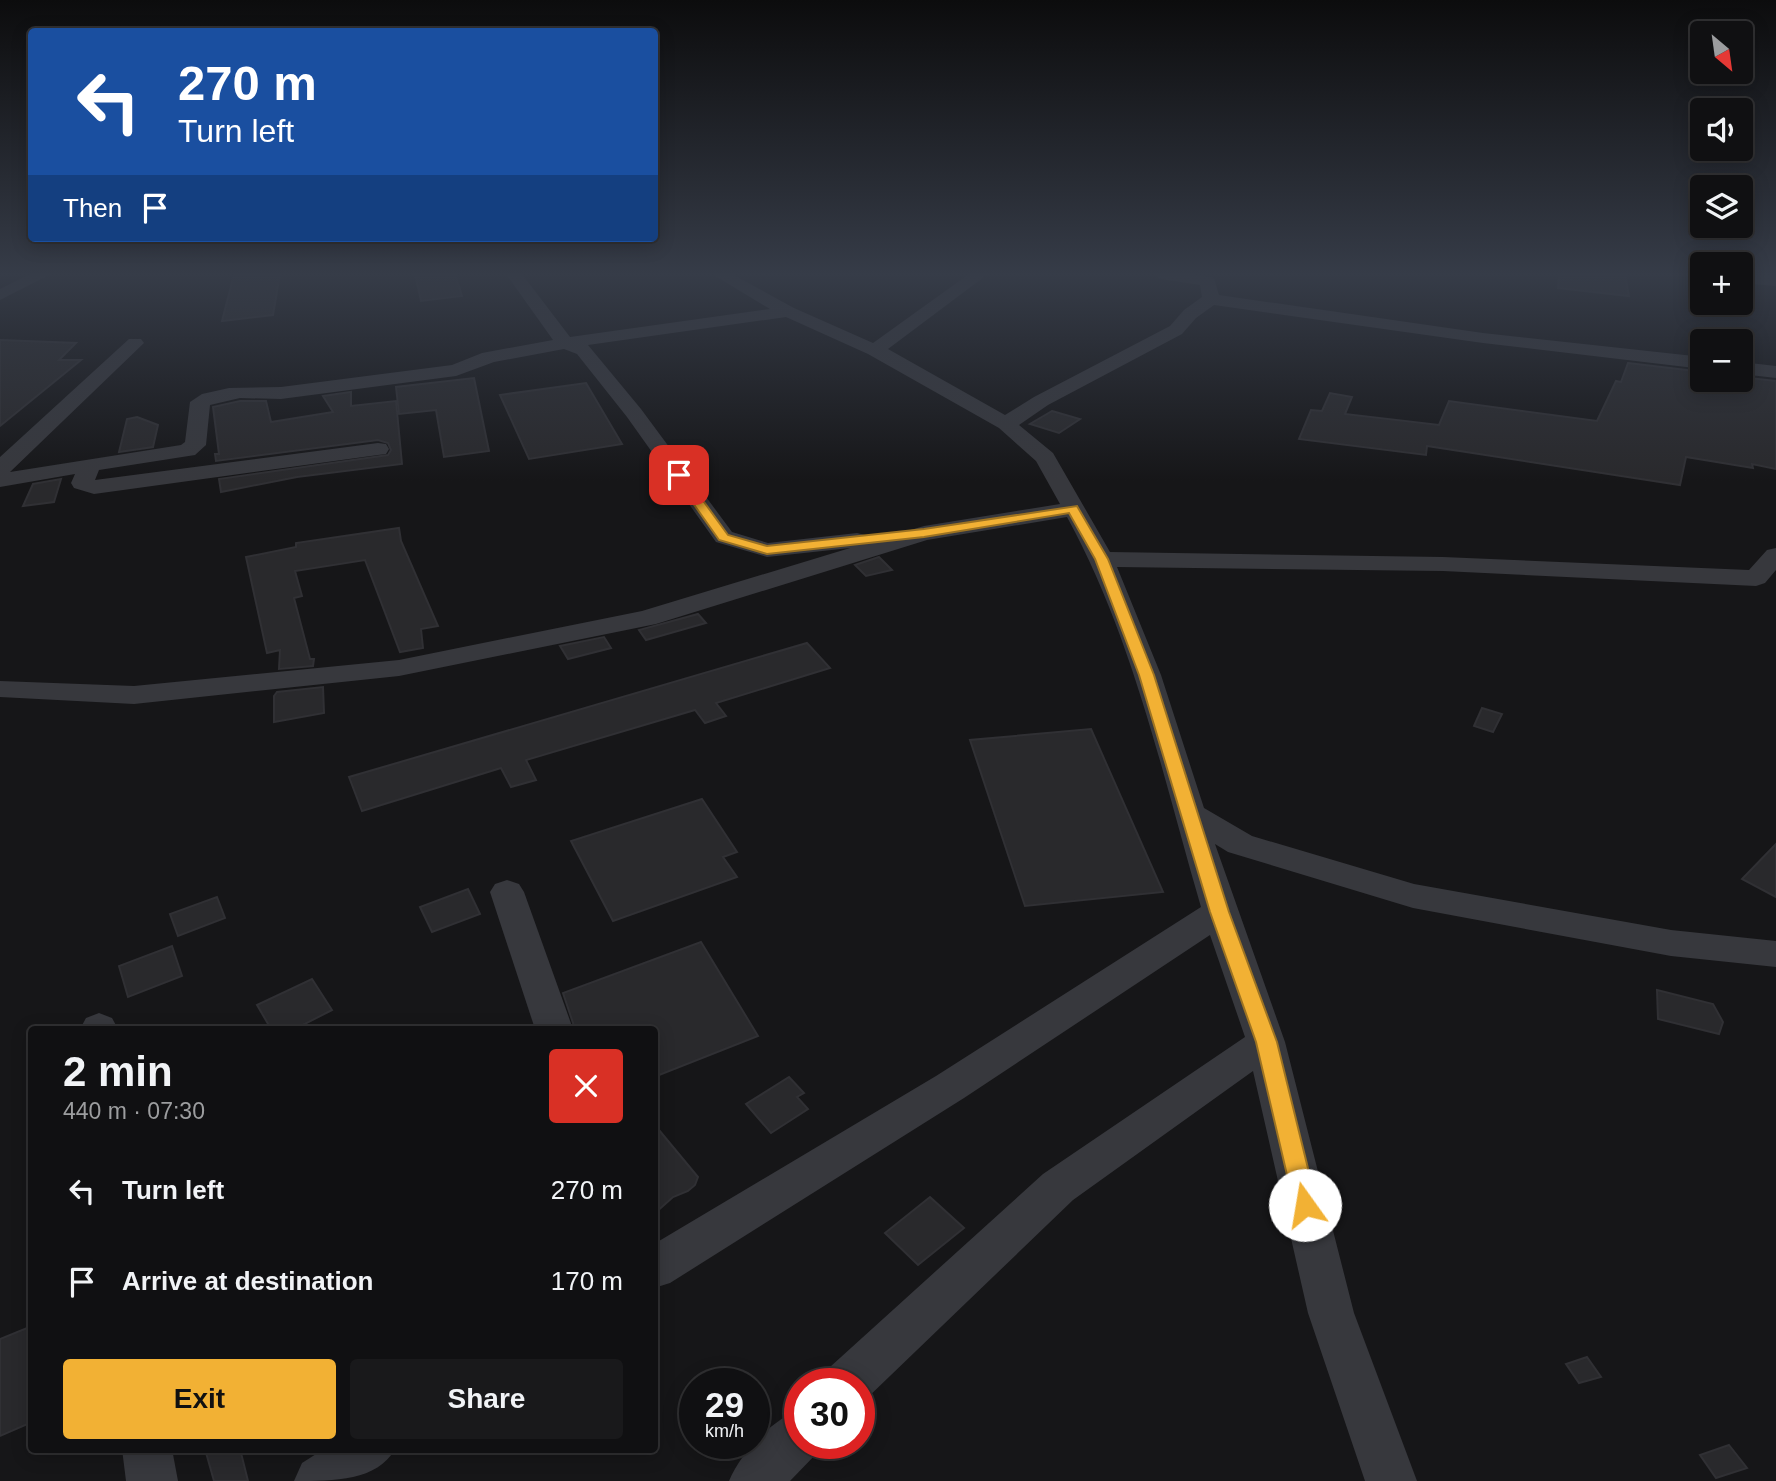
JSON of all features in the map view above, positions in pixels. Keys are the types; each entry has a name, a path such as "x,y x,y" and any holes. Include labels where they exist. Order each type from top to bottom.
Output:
{"street":[{"path":"0,480 187,450 195,445 200,402 208,398 266,391 281,394 456,370 489,357 564,343"},
{"path":"565,343 584,350 634,413 724,537 767,550 924,533 1073,509"},
{"path":"859,343 1006,424 1045,458 1102,559 1147,675 1220,912 1266,1042 1331,1313 1389,1480"},
{"path":"875,350 885,343"},
{"path":"1006,424 1041,401 1151,343"},
{"path":"1528,343 1690,362"},
{"path":"0,469 135,344"},
{"path":"1753,369 1776,372"},
{"path":"90,466 82,483 94,487 378,449"},
{"path":"0,689 134,695 399,668 648,618 924,533"},
{"path":"1102,559 1443,564 1756,578 1776,555"},
{"path":"1189,813 1240,844 1413,897 1671,943 1776,954"},
{"path":"507,892 553,1026"},
{"path":"658,1266 950,1087 1220,912"},
{"path":"864,1368 1058,1187 1266,1042"},
{"path":"755,1481 784,1451"},
{"path":"148,1453 152,1481"},
{"path":"320,1481 364,1453"}],"building":[{"path":"0,343 76,343 59,360 81,360 0,426"},
{"path":"1628,363 1690,370 1690,392 1753,392 1753,378 1776,381 1776,469 1686,457 1680,485 1427,446 1426,455 1299,439 1311,410 1322,411 1330,393 1352,397 1345,414 1439,425 1449,401 1597,421 1616,381 1621,382"},
{"path":"474,378 489,451 444,457 436,410 399,414 396,387"},
{"path":"586,383 622,444 529,459 500,395"},
{"path":"351,392 351,406 396,401 402,464 297,477 221,492 219,479 388,455 391,450 388,443 378,440 216,461 215,454 219,454 213,407 240,401 266,401 271,422 333,412 323,396"},
{"path":"1052,411 1080,419 1059,433 1030,424"},
{"path":"137,417 158,425 153,447 119,452 127,419"},
{"path":"61,479 54,502 23,506 33,484"},
{"path":"399,528 401,541 438,626 421,629 423,648 400,652 365,560 295,571 302,596 294,598 310,659 314,659 313,666 279,669 280,650 267,653 246,557 296,547 296,543"},
{"path":"879,557 892,570 866,576 855,565"},
{"path":"698,614 706,623 646,640 639,630"},
{"path":"604,637 611,648 568,659 560,646"},
{"path":"807,643 830,668 716,703 726,716 705,723 695,710 526,760 536,780 511,787 501,768 362,811 349,777"},
{"path":"323,687 324,713 274,722 274,696 277,692"},
{"path":"1482,708 1502,714 1493,732 1474,726"},
{"path":"1091,729 1163,892 1025,906 970,740"},
{"path":"702,799 737,852 723,857 737,877 613,921 571,841"},
{"path":"1776,844 1776,897 1742,879"},
{"path":"468,889 480,914 432,932 420,907"},
{"path":"217,897 225,918 178,936 170,914"},
{"path":"701,942 758,1036 658,1075 658,1026 574,1026 563,993"},
{"path":"172,946 182,976 128,997 119,966"},
{"path":"312,979 332,1010 301,1026 269,1026 257,1005"},
{"path":"1657,990 1713,1004 1723,1022 1719,1034 1658,1019"},
{"path":"789,1077 804,1093 797,1097 808,1109 771,1133 746,1104"},
{"path":"658,1129 698,1177 695,1185 688,1191 673,1197 658,1210"},
{"path":"930,1197 964,1228 918,1265 885,1233"},
{"path":"28,1328 28,1424 0,1436 0,1339"},
{"path":"1587,1357 1601,1377 1579,1383 1566,1364"},
{"path":"1729,1445 1747,1468 1716,1478 1700,1455"},
{"path":"206,1453 241,1453 248,1481 214,1481"}],"route":[{"path":"679,475 724,537 767,550 924,533 1073,509 1102,559 1147,675 1220,912 1266,1042 1305,1205"}]}
